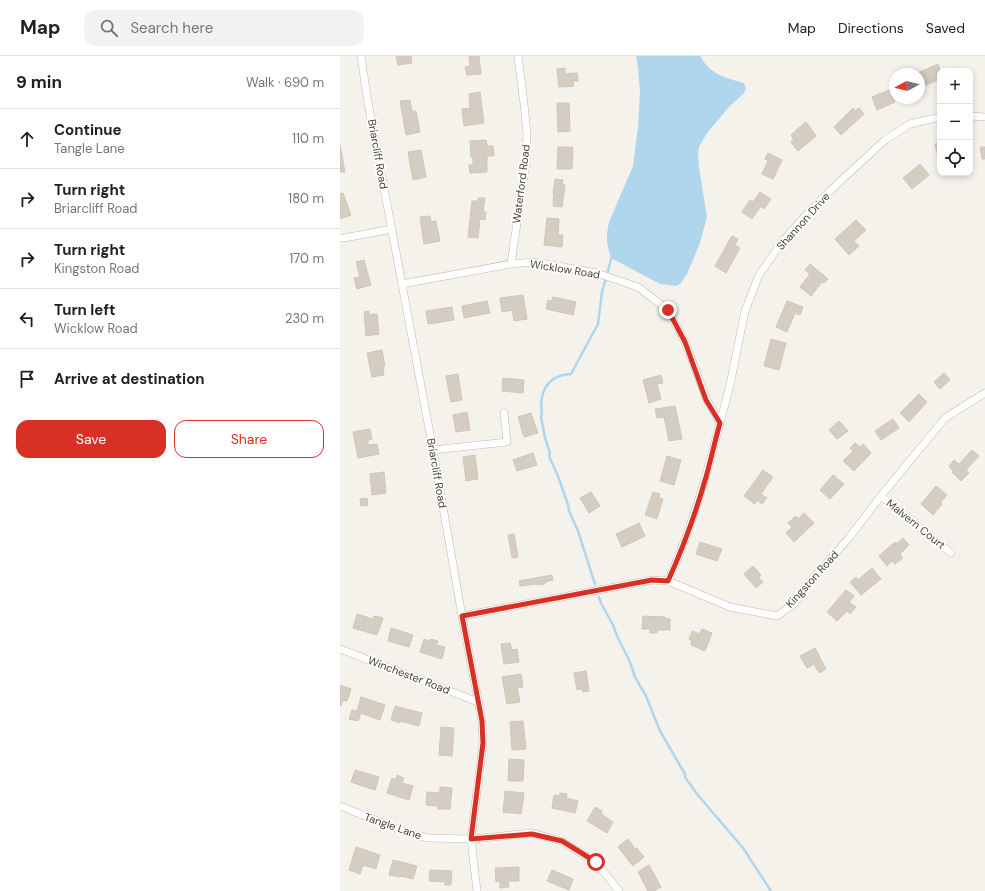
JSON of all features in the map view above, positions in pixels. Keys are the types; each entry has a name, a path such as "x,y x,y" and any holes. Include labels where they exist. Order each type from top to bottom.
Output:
{"street":[{"name":"Briarcliff Road","path":"361,56 364,82 482,721 483,743 471,839 477,891"},
{"name":"Waterford Road","path":"511,264 526,161 527,133 518,56"},
{"path":"973,116 985,117"},
{"name":"Shannon Drive","path":"720,423 730,385 745,310 759,275 782,242 823,198 885,140 910,124 937,118"},
{"path":"340,238 392,229"},
{"name":"Wicklow Road","path":"402,284 511,264 534,262 598,273 638,287 668,310 685,342 706,400 720,423"},
{"name":"Kingston Road","path":"462,616 652,580 668,581 730,607 777,616 794,604 945,418 985,394"},
{"path":"433,450 507,442 504,413"},
{"path":"668,581 676,564 693,517 706,477 720,423"},
{"name":"Malvern Court","path":"881,496 951,553"},
{"name":"Winchester Road","path":"340,649 478,702"},
{"name":"Tangle Lane","path":"340,806 408,833 428,838 471,839 532,834 562,841 596,862 619,891"}],"water":[{"path":"636,56 700,56 713,71 724,77 744,83 746,89 707,133 699,147 699,167 707,217 700,243 687,274 680,284 676,286 660,284 611,258 607,244 609,222 633,166 638,127 640,92"}],"building":[{"path":"396,56 411,56 412,63 398,65"},
{"path":"469,56 479,56 481,74 467,75 465,67 470,66"},
{"path":"938,64 940,68 937,68 937,80 925,85 925,70"},
{"path":"565,68 565,74 577,73 578,81 573,81 574,86 559,87 557,69"},
{"path":"889,90 889,104 890,104 877,110 872,97"},
{"path":"480,92 484,123 464,126 462,109 470,108 469,94"},
{"path":"410,100 412,111 416,111 420,132 406,135 400,101"},
{"path":"557,103 569,103 570,131 558,132"},
{"path":"853,108 855,111 859,108 864,114 841,135 834,127"},
{"path":"806,122 816,136 798,151 791,142 794,140 791,135"},
{"path":"486,140 487,146 493,146 494,156 487,156 487,172 470,173 469,165 473,165 473,157 471,157 470,141"},
{"path":"340,145 345,172 340,172"},
{"path":"558,147 573,147 572,169 557,169"},
{"path":"980,147 985,147 985,159 982,159"},
{"path":"421,150 426,177 413,180 408,152"},
{"path":"768,153 782,160 773,179 762,174 768,161 765,159"},
{"path":"920,164 929,175 912,189 903,178"},
{"path":"555,179 563,180 562,185 565,185 562,207 553,206"},
{"path":"760,192 771,199 764,209 761,206 752,219 742,212 750,200 753,202"},
{"path":"343,193 351,215 340,219 340,194"},
{"path":"478,198 485,198 483,211 486,212 485,220 480,219 478,238 468,237 472,201 478,201"},
{"path":"430,216 431,222 436,221 440,241 424,244 420,217"},
{"path":"547,218 559,219 558,235 563,235 562,247 544,245"},
{"path":"856,220 866,230 854,241 859,246 849,255 835,239"},
{"path":"732,236 738,239 735,245 740,248 726,273 715,266"},
{"path":"364,260 371,285 357,289 354,278 360,277 356,262"},
{"path":"810,264 828,279 824,283 822,282 811,296 800,287 810,274 805,270"},
{"path":"523,295 527,319 514,321 512,310 502,312 500,298"},
{"path":"553,297 576,302 573,315 546,309 548,300 552,301"},
{"path":"487,301 490,313 464,318 462,306"},
{"path":"787,301 803,307 800,315 795,313 787,332 776,327"},
{"path":"452,307 454,320 428,324 426,311"},
{"path":"369,311 369,315 377,314 379,334 366,336 364,312"},
{"path":"771,339 786,343 779,370 764,366"},
{"path":"382,350 385,366 383,366 384,375 372,377 367,353"},
{"path":"944,373 950,380 940,389 934,382"},
{"path":"458,374 462,400 451,402 446,376"},
{"path":"661,375 663,383 657,384 661,399 649,403 643,380"},
{"path":"503,378 524,380 523,393 502,391"},
{"path":"919,394 927,402 909,422 900,413"},
{"path":"675,406 682,439 669,441 664,417 657,418 655,409"},
{"path":"467,412 470,430 456,432 453,415"},
{"path":"531,413 538,433 524,437 518,417"},
{"path":"893,419 899,428 881,440 875,431"},
{"path":"839,421 848,431 837,439 829,430"},
{"path":"370,429 372,439 368,440 368,445 377,444 379,454 358,458 353,432"},
{"path":"855,443 860,447 863,444 871,453 854,471 843,461 853,451 850,448"},
{"path":"972,450 979,456 966,470 969,473 961,481 952,472 953,471 949,466 954,460 959,464"},
{"path":"533,453 537,465 517,471 513,460"},
{"path":"475,455 478,479 466,481 463,457"},
{"path":"667,456 681,460 674,485 660,481"},
{"path":"763,470 773,477 761,494 767,498 762,504 757,500 755,504 744,496"},
{"path":"384,472 386,493 372,495 370,474"},
{"path":"833,475 844,484 830,499 820,490"},
{"path":"936,486 947,495 933,515 921,504"},
{"path":"591,492 600,506 589,513 580,498"},
{"path":"653,492 660,494 659,498 663,499 657,519 645,515"},
{"path":"367,498 368,505 361,506 360,499"},
{"path":"804,513 814,523 794,542 786,533 792,527 788,523 796,516 798,519"},
{"path":"639,523 645,536 622,547 616,534"},
{"path":"514,534 518,557 512,558 508,535"},
{"path":"903,538 909,545 900,554 903,558 895,564 892,561 887,566 879,556 895,542 896,544"},
{"path":"700,542 722,549 717,561 696,554"},
{"path":"753,566 761,575 758,577 763,582 756,588 744,574"},
{"path":"872,568 881,579 861,595 850,582 856,577 858,580"},
{"path":"552,575 553,580 545,582 545,584 520,586 519,581"},
{"path":"846,590 854,596 849,602 856,607 850,614 847,611 837,621 827,612"},
{"path":"357,614 373,619 374,616 383,618 377,635 353,628"},
{"path":"643,616 665,617 670,619 670,630 657,630 657,633 650,633 650,629 642,629"},
{"path":"391,628 413,635 409,647 388,641"},
{"path":"702,629 712,633 705,651 691,645 692,641 689,639 692,631 700,634"},
{"path":"424,639 438,641 436,645 445,647 442,659 420,652"},
{"path":"510,643 512,650 517,649 519,662 504,664 501,644"},
{"path":"815,648 826,669 819,673 814,664 807,668 800,656"},
{"path":"586,671 589,691 583,692 582,689 577,690 574,673"},
{"path":"521,674 523,687 517,688 520,702 507,704 502,677"},
{"path":"340,685 351,689 347,701 343,700 341,706 340,705"},
{"path":"361,697 385,705 380,720 361,713 358,721 349,719 352,710 357,711"},
{"path":"395,706 422,713 419,726 391,720"},
{"path":"523,721 526,749 512,750 510,722"},
{"path":"441,727 454,728 452,756 439,755"},
{"path":"509,759 524,760 523,781 508,781"},
{"path":"355,770 379,777 375,790 351,782"},
{"path":"397,775 404,778 402,783 413,786 409,800 387,793 392,778 396,780"},
{"path":"440,787 452,788 450,809 438,809 438,806 426,805 427,792 440,793"},
{"path":"505,791 524,793 521,814 503,812"},
{"path":"560,793 567,794 566,798 578,801 575,813 552,808 554,795 559,796"},
{"path":"595,807 602,811 601,814 613,822 607,833 587,821"},
{"path":"628,839 635,849 637,848 644,857 633,866 618,847"},
{"path":"356,847 380,855 376,869 363,865 360,874 349,870"},
{"path":"393,860 417,866 413,879 389,875"},
{"path":"649,865 661,887 654,891 648,891 638,872"},
{"path":"519,867 519,881 508,881 509,887 500,888 500,881 496,882 495,868"},
{"path":"430,870 452,871 451,885 445,885 445,882 429,881"},
{"path":"552,870 573,879 569,890 547,881"}],"waterway":[{"path":"595,584 578,531 549,456 550,453 545,438 541,417 541,405 543,392 549,383 553,379 571,374 598,324 602,292 612,256"},
{"path":"599,597 630,662 635,677 646,696 660,731 685,774 685,777 697,794 743,848 771,891"}],"route":[{"path":"596,862 562,841 532,834 471,839 483,743 482,721 462,616 652,580 668,581 676,564 693,517 706,477 720,423 706,400 685,342 668,310"}]}
